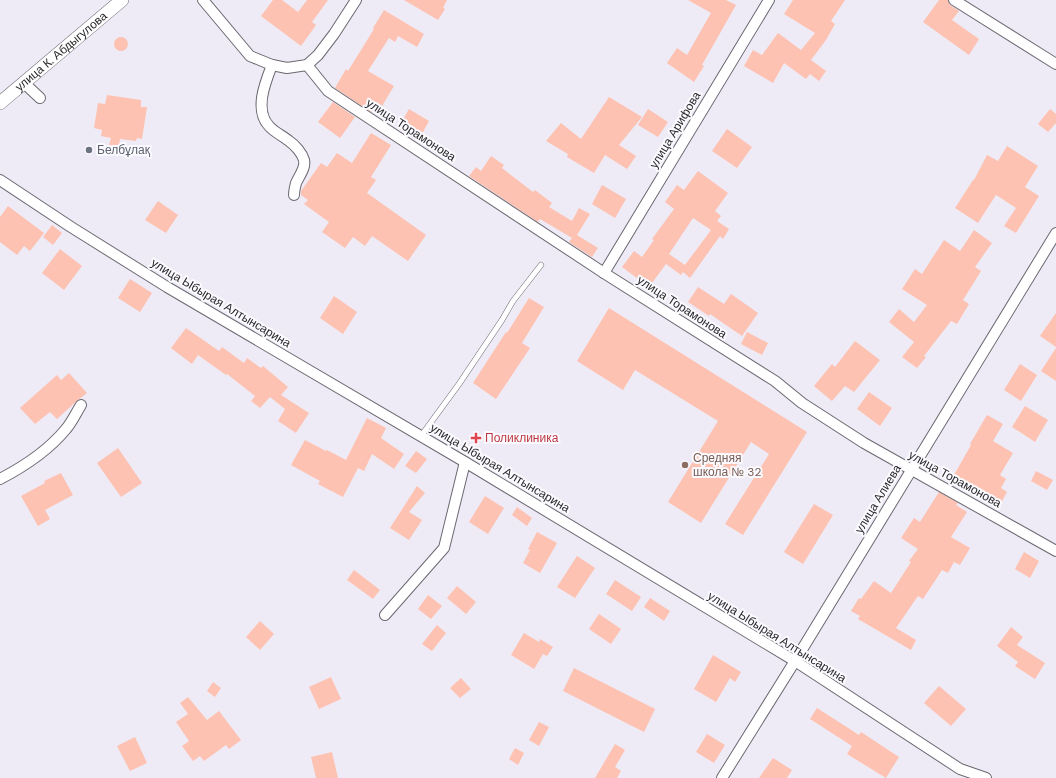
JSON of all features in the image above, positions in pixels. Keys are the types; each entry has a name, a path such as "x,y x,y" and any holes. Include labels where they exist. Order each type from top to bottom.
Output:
{"street":[{"name":"улица К. Абдыгулова","path":"0,103 122,0"},
{"path":"203,0 250,56 272,65 287,68 307,65 318,55 330,40 356,0"},
{"name":"улица Арифова","path":"604,273 769,0"},
{"path":"954,0 1056,64"},
{"path":"272,65 264,90 262,115 269,127 293,144 301,154 304,161 294,195"},
{"name":"улица Торамонова","path":"307,65 328,91 604,273 776,381 802,403 864,443 1056,551"},
{"path":"24,82 40,98"},
{"name":"улица Ыбырая Алтынсарина","path":"0,180 71,227 167,287 465,462 795,662 960,769 986,778"},
{"name":"улица Алиева","path":"722,778 795,662 1056,233"},
{"path":"0,479 22,468 46,450 67,428 81,405"},
{"path":"385,615 444,548 465,462"}],"lane":[{"path":"421,436 459,384 513,301 541,265"}],"building":[{"path":"273,0 282,0 298,12 307,0 328,0 312,22 316,25 301,46 261,16"},
{"path":"404,0 447,0 443,8 445,9 438,20"},
{"path":"688,0 726,0 736,5 694,82 667,63 677,48 687,55 711,13"},
{"path":"793,0 845,0 831,21 835,24 826,40 811,60 826,71 819,81 810,74 806,79 784,63 773,83 744,66 753,50 762,55 778,33 801,50 815,33 784,14"},
{"path":"939,0 948,0 950,5 959,11 952,20 979,39 969,55 923,22"},
{"path":"384,10 424,34 417,47 398,36 395,42 389,38 368,71 394,86 382,106 377,102 371,112 335,88 346,69 348,71"},
{"path":"118,37 124,37 128,41 128,47 124,51 118,51 114,47 114,41"},
{"name":"Белбұлақ","path":"107,95 141,100 141,107 147,107 142,139 137,138 136,141 120,139 119,146 109,145 111,138 101,136 102,130 94,128 98,103 105,104"},
{"path":"609,97 642,117 619,145 636,156 627,169 605,155 594,173 567,157 568,154 546,141 561,123 581,139"},
{"path":"333,102 355,117 340,138 318,122"},
{"path":"409,109 429,121 418,141 398,128"},
{"path":"648,109 668,122 658,137 638,125"},
{"path":"1050,109 1056,114 1056,123 1048,132 1038,124"},
{"path":"727,129 752,147 737,168 712,151"},
{"path":"371,133 391,145 371,177 376,180 367,193 426,235 408,261 372,236 365,246 353,237 345,248 322,232 329,222 304,204 308,200 301,195 301,191 321,163 327,167 337,153 352,163"},
{"path":"1007,146 1038,166 1025,187 1039,196 1016,233 1004,226 1016,208 996,195 978,223 955,208 974,180 987,155 998,161"},
{"path":"491,156 504,165 502,168 533,192 535,190 552,203 549,207 572,221 579,208 590,214 577,235 598,248 592,257 569,242 572,238 540,219 538,222 469,176 476,167 481,171"},
{"path":"698,171 728,193 715,211 721,216 717,221 729,229 723,239 720,236 690,278 683,272 681,275 666,264 649,287 622,267 634,251 642,257 654,240 652,239 674,209 665,202 677,185 684,190","holes":["693,218 711,230 685,265 669,254"]},
{"path":"602,185 626,199 615,218 592,204"},
{"path":"158,201 178,215 166,233 145,220"},
{"path":"8,206 44,233 30,251 24,246 17,255 0,242 0,217"},
{"path":"52,225 62,233 53,245 43,237"},
{"path":"974,230 992,243 975,267 981,271 963,300 969,304 957,324 951,321 924,356 926,357 917,368 902,357 914,342 889,322 899,309 914,322 927,305 902,289 915,269 922,274 944,240 960,251"},
{"path":"60,249 82,266 64,290 42,273"},
{"path":"130,279 152,293 140,312 118,298"},
{"path":"698,287 724,304 731,294 758,313 742,336 710,314 709,316 688,302"},
{"path":"334,296 357,312 343,334 320,318"},
{"path":"529,298 544,307 522,343 530,348 496,399 473,383"},
{"path":"609,308 807,432 743,535 725,524 769,454 751,442 701,523 668,502 718,421 635,370 623,390 577,361"},
{"path":"1056,313 1056,347 1040,336"},
{"path":"186,328 219,351 222,347 244,363 247,358 261,368 263,366 288,387 281,395 309,413 296,433 278,421 285,409 270,397 260,408 251,401 255,396 227,374 226,375 198,355 192,364 171,348"},
{"path":"747,332 768,343 762,355 741,344"},
{"path":"855,341 880,360 854,392 845,386 832,401 814,386 832,364 835,367"},
{"path":"1056,348 1056,381 1041,371"},
{"path":"1020,364 1037,375 1021,401 1004,390"},
{"path":"69,373 87,393 57,419 50,412 35,424 20,408 57,375 61,380"},
{"path":"869,392 892,408 880,426 857,409"},
{"path":"1025,406 1048,420 1035,442 1012,427"},
{"path":"987,415 1003,424 993,441 1013,453 1000,475 1006,479 1001,488 1007,492 1001,503 954,475"},
{"path":"367,418 386,428 381,438 404,454 394,469 372,454 364,471 358,468 343,497 318,484 320,481 291,465 305,440 346,460"},
{"path":"118,448 142,483 121,497 97,463"},
{"path":"416,451 427,459 416,473 405,466"},
{"path":"1036,471 1053,480 1047,490 1031,481"},
{"path":"61,473 73,495 45,510 50,519 38,526 21,496 45,483 44,481"},
{"path":"417,486 425,493 409,512 422,520 409,540 390,528"},
{"path":"939,492 958,503 956,505 967,512 951,537 970,548 960,565 954,562 948,573 942,570 923,599 918,596 896,628 916,640 911,650 858,619 860,616 851,611 859,598 861,599 874,581 891,593 911,562 909,561 918,549 901,538 914,518 920,522"},
{"path":"485,496 504,508 488,534 469,522"},
{"path":"814,504 833,515 803,564 784,552"},
{"path":"517,507 532,518 527,526 512,515"},
{"path":"537,532 557,543 540,573 523,563 530,550 528,549"},
{"path":"1024,552 1039,561 1030,578 1015,569"},
{"path":"577,556 595,568 575,598 557,587"},
{"path":"354,570 380,590 373,599 347,580"},
{"path":"615,580 641,597 632,611 606,594"},
{"path":"457,586 476,602 466,614 447,598"},
{"path":"428,595 442,606 431,619 418,609"},
{"path":"650,598 670,611 664,621 644,607"},
{"path":"599,614 621,629 611,644 589,629"},
{"path":"260,621 274,634 260,650 246,637"},
{"path":"437,625 446,633 432,651 422,644"},
{"path":"1011,627 1023,637 1017,645 1045,663 1035,679 1015,666 1018,662 997,646"},
{"path":"524,633 539,642 540,639 553,647 547,656 543,654 534,669 511,655"},
{"path":"713,655 741,672 735,682 730,678 716,702 694,689"},
{"path":"574,668 655,709 644,732 563,691"},
{"path":"331,677 341,699 319,709 309,687"},
{"path":"461,678 471,689 460,698 450,688"},
{"path":"213,682 221,688 215,697 207,691"},
{"path":"939,686 966,709 951,726 924,703"},
{"path":"188,697 207,720 219,711 241,740 229,749 226,745 204,761 200,756 193,761 182,746 189,741 176,722 188,714 180,703"},
{"path":"817,708 859,735 861,732 899,757 886,778 847,754 852,746 810,719"},
{"path":"539,722 549,727 539,746 529,740"},
{"path":"707,734 725,745 714,763 696,752"},
{"path":"135,737 147,763 130,771 117,746"},
{"path":"615,744 625,750 615,767 621,771 617,778 595,778"},
{"path":"515,748 524,753 518,765 509,759"},
{"path":"332,752 338,778 316,778 311,757"},
{"path":"773,758 792,770 787,778 759,778"}],"place":[{"name":"Белбұлақ","path":"89,150"},
{"name":"Поликлиника","path":"476,438"},
{"name":"Средняя школа № 32","path":"685,465"}]}
